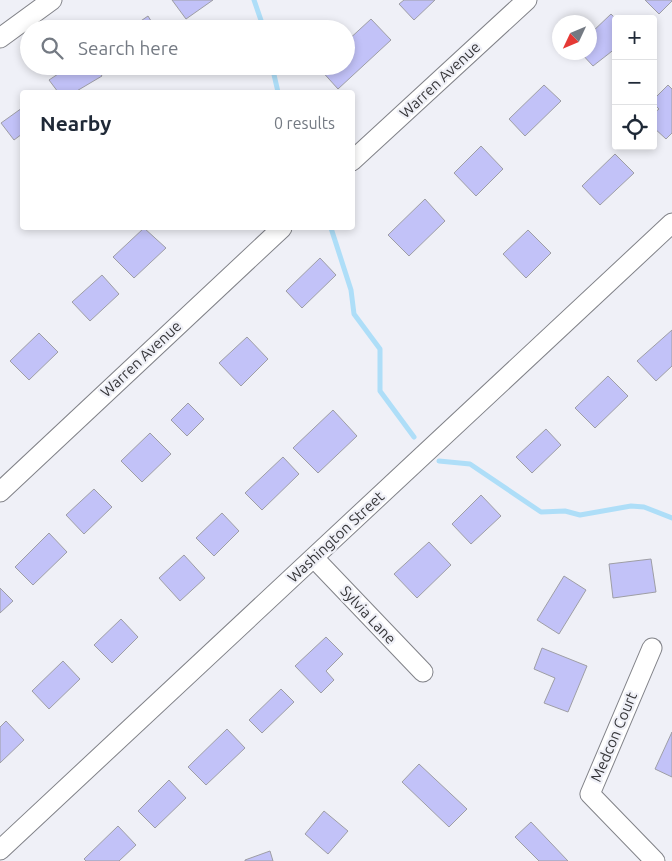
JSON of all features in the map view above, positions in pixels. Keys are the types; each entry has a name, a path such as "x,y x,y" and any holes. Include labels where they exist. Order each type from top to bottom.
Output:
{"street":[{"path":"25,20 52,0"},
{"name":"Warren Avenue","path":"355,158 527,0"},
{"path":"0,38 20,23"},
{"name":"Washington Street","path":"0,850 672,223"},
{"name":"Warren Avenue","path":"0,492 280,230"},
{"name":"Sylvia Lane","path":"314,558 423,672"},
{"name":"Medcon Court","path":"652,648 590,794 655,861"}],"building":[{"path":"172,0 213,0 186,19"},
{"path":"404,0 435,0 414,20 399,4"},
{"path":"645,0 672,0 672,1 659,14"},
{"path":"612,15 612,51 593,66 587,60 597,60 597,27"},
{"path":"148,16 150,20 142,20"},
{"path":"371,19 391,40 355,73 355,34"},
{"path":"56,75 102,76 78,90 56,90 49,80"},
{"path":"325,75 353,75 338,89"},
{"path":"544,85 561,101 525,136 509,119"},
{"path":"668,85 672,89 672,133 666,139 657,131 657,111 659,109 657,107 657,96"},
{"path":"20,109 20,136 14,140 1,123"},
{"path":"481,146 503,169 476,196 454,173"},
{"path":"615,154 634,173 600,205 582,186"},
{"path":"425,199 445,221 409,256 388,235"},
{"path":"142,230 146,230 166,248 134,278 113,257"},
{"path":"528,230 551,253 526,278 503,254"},
{"path":"320,258 336,275 302,308 286,291"},
{"path":"102,275 119,294 90,321 72,302"},
{"path":"672,330 672,366 656,381 637,361"},
{"path":"39,333 58,352 29,380 10,361"},
{"path":"247,337 268,359 241,386 219,363"},
{"path":"608,376 628,396 595,428 575,408"},
{"path":"188,403 204,419 187,436 171,420"},
{"path":"333,410 357,436 318,473 293,448"},
{"path":"546,429 561,445 532,473 516,457"},
{"path":"150,433 171,454 142,482 121,461"},
{"path":"283,457 299,474 262,510 245,493"},
{"path":"94,489 112,507 84,534 66,515"},
{"path":"481,495 501,516 471,544 452,524"},
{"path":"222,513 239,531 214,556 196,538"},
{"path":"49,533 67,552 33,585 15,567"},
{"path":"429,542 451,565 417,598 394,574"},
{"path":"184,555 205,578 180,601 159,578"},
{"path":"651,559 656,592 613,598 609,564"},
{"path":"564,576 586,590 559,634 537,620"},
{"path":"0,588 13,601 0,613"},
{"path":"121,619 138,637 112,663 94,645"},
{"path":"326,637 343,654 326,671 334,680 321,693 295,666"},
{"path":"542,648 587,666 568,712 544,703 555,678 534,669"},
{"path":"63,661 80,679 49,709 32,691"},
{"path":"281,689 294,702 262,733 249,720"},
{"path":"6,721 24,740 0,763 0,727"},
{"path":"227,729 245,748 206,785 188,767"},
{"path":"672,732 672,777 655,769"},
{"path":"419,764 467,809 449,827 402,782"},
{"path":"169,780 186,798 155,828 138,811"},
{"path":"324,811 348,831 328,854 305,834"},
{"path":"531,822 568,861 539,861 515,837"},
{"path":"118,826 136,845 119,861 86,861 84,859"},
{"path":"270,851 273,861 245,861 245,860"}],"waterway":[{"path":"254,0 261,20"},
{"path":"274,75 278,90"},
{"path":"332,230 351,290 354,314 380,349 380,391 414,437"},
{"path":"439,461 470,464 541,512 565,511 580,515 631,506 644,507 672,518"}]}
